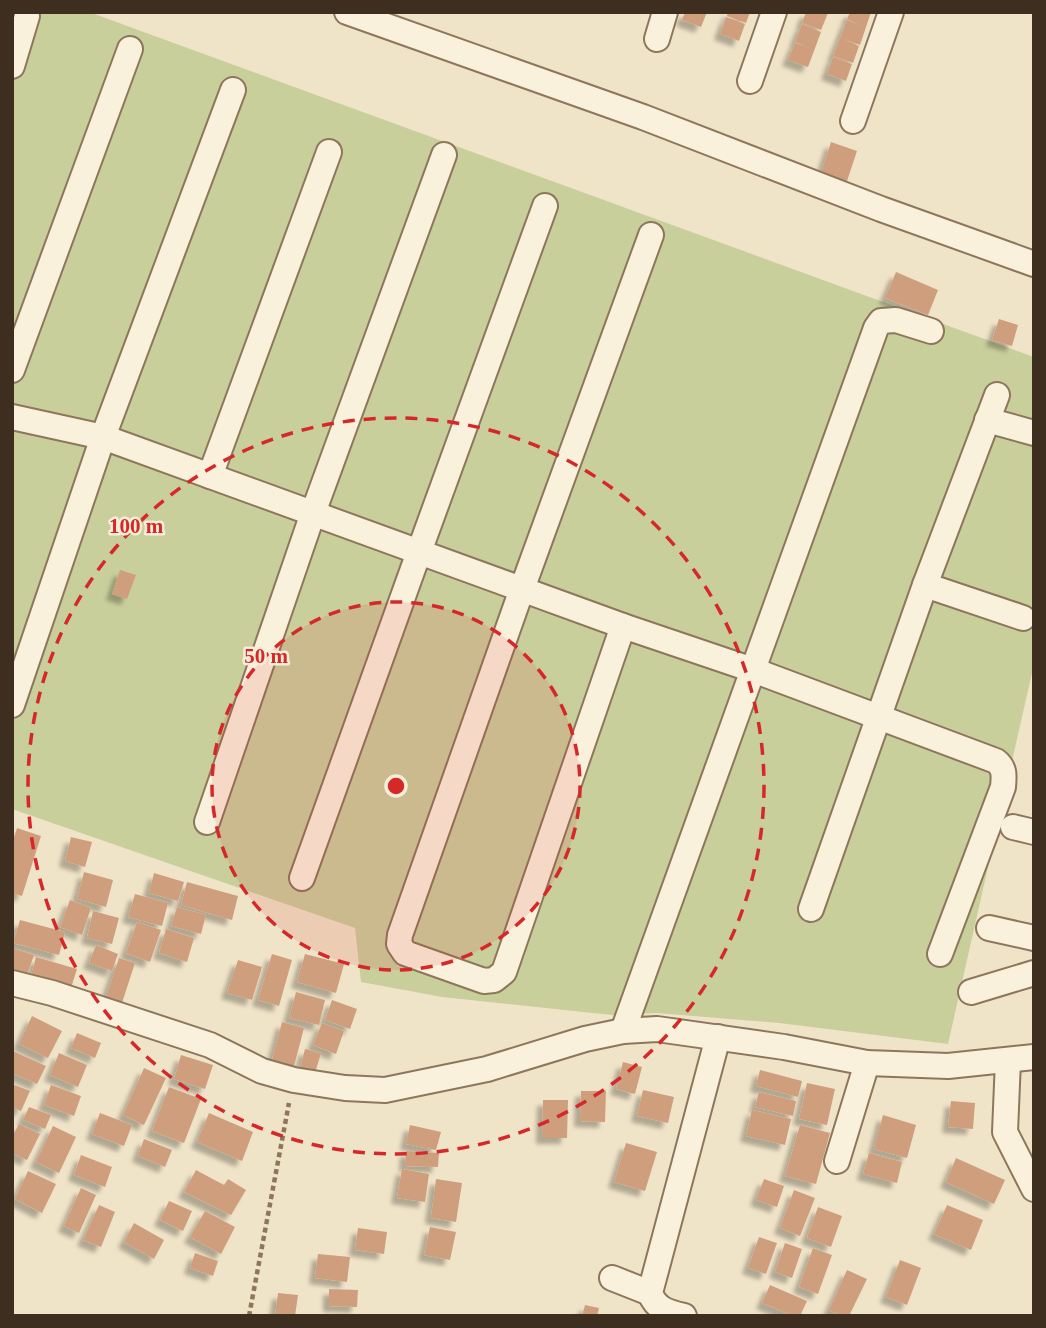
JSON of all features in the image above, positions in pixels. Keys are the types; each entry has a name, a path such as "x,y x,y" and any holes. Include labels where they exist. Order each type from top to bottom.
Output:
{"street":[{"path":"347,12 643,117 881,209 1034,264"},
{"path":"657,40 665,12"},
{"path":"750,81 774,12"},
{"path":"853,121 891,12"},
{"path":"12,66 27,16"},
{"path":"12,370 130,48"},
{"path":"12,705 103,437 233,90"},
{"path":"210,476 329,152"},
{"path":"207,822 313,513 444,155"},
{"path":"302,878 545,206"},
{"path":"623,626 504,972 494,980 484,981 405,953 399,944 400,935 651,235"},
{"path":"623,1031 876,328 881,321 896,320 931,331"},
{"path":"811,909 925,586 997,395"},
{"path":"12,417 103,437 623,626 753,670 996,761 1001,765 1004,774 1003,787 940,954"},
{"path":"987,420 1034,433"},
{"path":"925,586 1023,618"},
{"path":"989,928 1034,938"},
{"path":"971,992 1034,973"},
{"path":"12,983 52,993 211,1045 262,1071 293,1080 345,1088 385,1090 487,1069 585,1039 623,1031 657,1029 784,1046 867,1063 948,1066 1034,1056"},
{"path":"684,1316 665,1311 654,1303 650,1293 718,1037"},
{"path":"1007,1059 1005,1132 1034,1189"},
{"path":"836,1161 867,1063"},
{"path":"612,1278 650,1293"}],"path":[{"path":"249,1316 293,1080"}],"green space":[{"path":"12,12 89,12 1034,357 1034,664 948,1044 779,1023 656,1013 612,1015 442,997 361,982 355,928 12,809"}],"building":[{"path":"685,12 707,12 701,27 682,20"},
{"path":"728,12 750,12 746,23 727,16"},
{"path":"806,12 828,13 821,30 802,23"},
{"path":"850,12 871,12 860,45 843,39 859,46 853,63 833,56 847,20 862,26 847,19"},
{"path":"726,17 745,24 739,41 720,34"},
{"path":"802,24 821,32 808,67 788,60 795,43 810,48 795,42"},
{"path":"833,57 852,64 846,81 827,74"},
{"path":"831,142 857,151 846,184 820,176"},
{"path":"896,272 938,290 928,315 885,298"},
{"path":"999,319 1018,325 1012,346 992,340"},
{"path":"120,570 136,575 127,599 112,594"},
{"path":"17,828 41,836 22,896 12,893 12,844"},
{"path":"71,837 92,842 85,867 65,861"},
{"path":"84,872 113,880 106,907 77,899"},
{"path":"154,873 184,882 178,901 149,893"},
{"path":"187,882 238,896 232,920 181,905"},
{"path":"135,894 168,903 162,926 128,917"},
{"path":"70,900 91,908 82,935 60,927"},
{"path":"177,907 206,915 201,934 171,926"},
{"path":"93,911 119,918 112,944 87,938"},
{"path":"20,920 65,932 59,955 13,943"},
{"path":"137,922 161,930 150,962 126,953"},
{"path":"166,929 194,938 187,962 159,953"},
{"path":"96,945 118,954 112,971 89,963"},
{"path":"12,948 34,955 26,978 12,973"},
{"path":"272,954 292,960 279,1006 258,1000"},
{"path":"305,954 344,964 336,993 297,982"},
{"path":"36,957 77,969 70,991 30,979"},
{"path":"119,958 135,963 120,1009 104,1003"},
{"path":"238,960 262,967 252,1000 227,993"},
{"path":"296,992 325,1000 319,1025 289,1018"},
{"path":"332,1000 357,1009 350,1029 325,1020"},
{"path":"32,1016 62,1031 48,1058 19,1044"},
{"path":"282,1022 304,1028 293,1070 271,1064"},
{"path":"322,1023 344,1031 336,1054 313,1045"},
{"path":"77,1033 101,1043 95,1058 71,1048"},
{"path":"305,1049 321,1053 313,1080 298,1075"},
{"path":"13,1051 46,1066 37,1084 12,1073"},
{"path":"59,1053 87,1065 78,1087 50,1075"},
{"path":"181,1055 213,1065 205,1089 174,1079"},
{"path":"623,1062 642,1067 635,1094 616,1089"},
{"path":"144,1068 166,1078 144,1125 123,1115"},
{"path":"760,1070 802,1081 798,1097 756,1086"},
{"path":"807,1083 835,1089 827,1125 799,1119"},
{"path":"12,1084 30,1091 21,1111 12,1107"},
{"path":"51,1085 81,1096 74,1116 44,1105"},
{"path":"169,1087 201,1099 184,1143 152,1131"},
{"path":"643,1090 674,1097 668,1123 637,1116"},
{"path":"581,1091 606,1091 605,1122 580,1121"},
{"path":"759,1092 796,1101 793,1116 755,1107"},
{"path":"543,1100 568,1100 567,1138 542,1138"},
{"path":"951,1101 975,1103 973,1129 948,1127"},
{"path":"29,1107 51,1115 45,1129 23,1120"},
{"path":"752,1110 791,1119 785,1145 746,1136"},
{"path":"100,1113 132,1125 124,1146 92,1134"},
{"path":"209,1113 253,1132 242,1161 197,1142"},
{"path":"883,1115 916,1125 907,1158 874,1149"},
{"path":"19,1124 40,1134 27,1160 12,1153 12,1137"},
{"path":"410,1125 441,1132 436,1150 406,1144"},
{"path":"800,1125 830,1133 816,1184 785,1176"},
{"path":"53,1126 76,1137 59,1173 36,1162"},
{"path":"144,1139 172,1150 165,1167 138,1156"},
{"path":"626,1143 657,1152 645,1191 614,1182"},
{"path":"406,1151 439,1153 438,1167 405,1166"},
{"path":"869,1153 902,1162 897,1183 863,1174"},
{"path":"81,1155 112,1167 105,1187 74,1175"},
{"path":"956,1158 1005,1180 994,1204 946,1182"},
{"path":"402,1169 429,1174 425,1202 397,1198"},
{"path":"196,1170 224,1185 228,1179 246,1190 231,1215 184,1192"},
{"path":"28,1171 56,1184 42,1213 15,1199"},
{"path":"436,1179 462,1183 456,1222 431,1218"},
{"path":"764,1179 784,1186 777,1207 756,1200"},
{"path":"81,1188 96,1195 79,1233 64,1226"},
{"path":"794,1190 815,1198 800,1236 780,1228"},
{"path":"169,1201 192,1211 183,1231 160,1220"},
{"path":"99,1205 115,1212 101,1247 83,1240"},
{"path":"947,1205 983,1220 971,1250 934,1234"},
{"path":"818,1207 842,1216 831,1247 807,1238"},
{"path":"205,1211 235,1227 221,1254 190,1237"},
{"path":"134,1223 164,1240 154,1259 124,1242"},
{"path":"430,1227 456,1232 450,1260 424,1255"},
{"path":"358,1228 387,1232 384,1254 355,1250"},
{"path":"759,1237 777,1243 766,1274 748,1268"},
{"path":"785,1243 802,1249 792,1278 775,1272"},
{"path":"813,1248 832,1255 818,1294 799,1287"},
{"path":"195,1253 218,1261 213,1276 190,1268"},
{"path":"318,1254 350,1257 347,1282 315,1278"},
{"path":"900,1260 921,1268 907,1305 886,1297"},
{"path":"847,1270 867,1279 849,1316 841,1316 829,1310"},
{"path":"770,1285 807,1301 800,1316 793,1316 762,1303"},
{"path":"329,1289 358,1290 357,1307 329,1306"},
{"path":"278,1293 298,1295 295,1316 275,1316"},
{"path":"585,1305 599,1308 597,1316 582,1316"}]}
